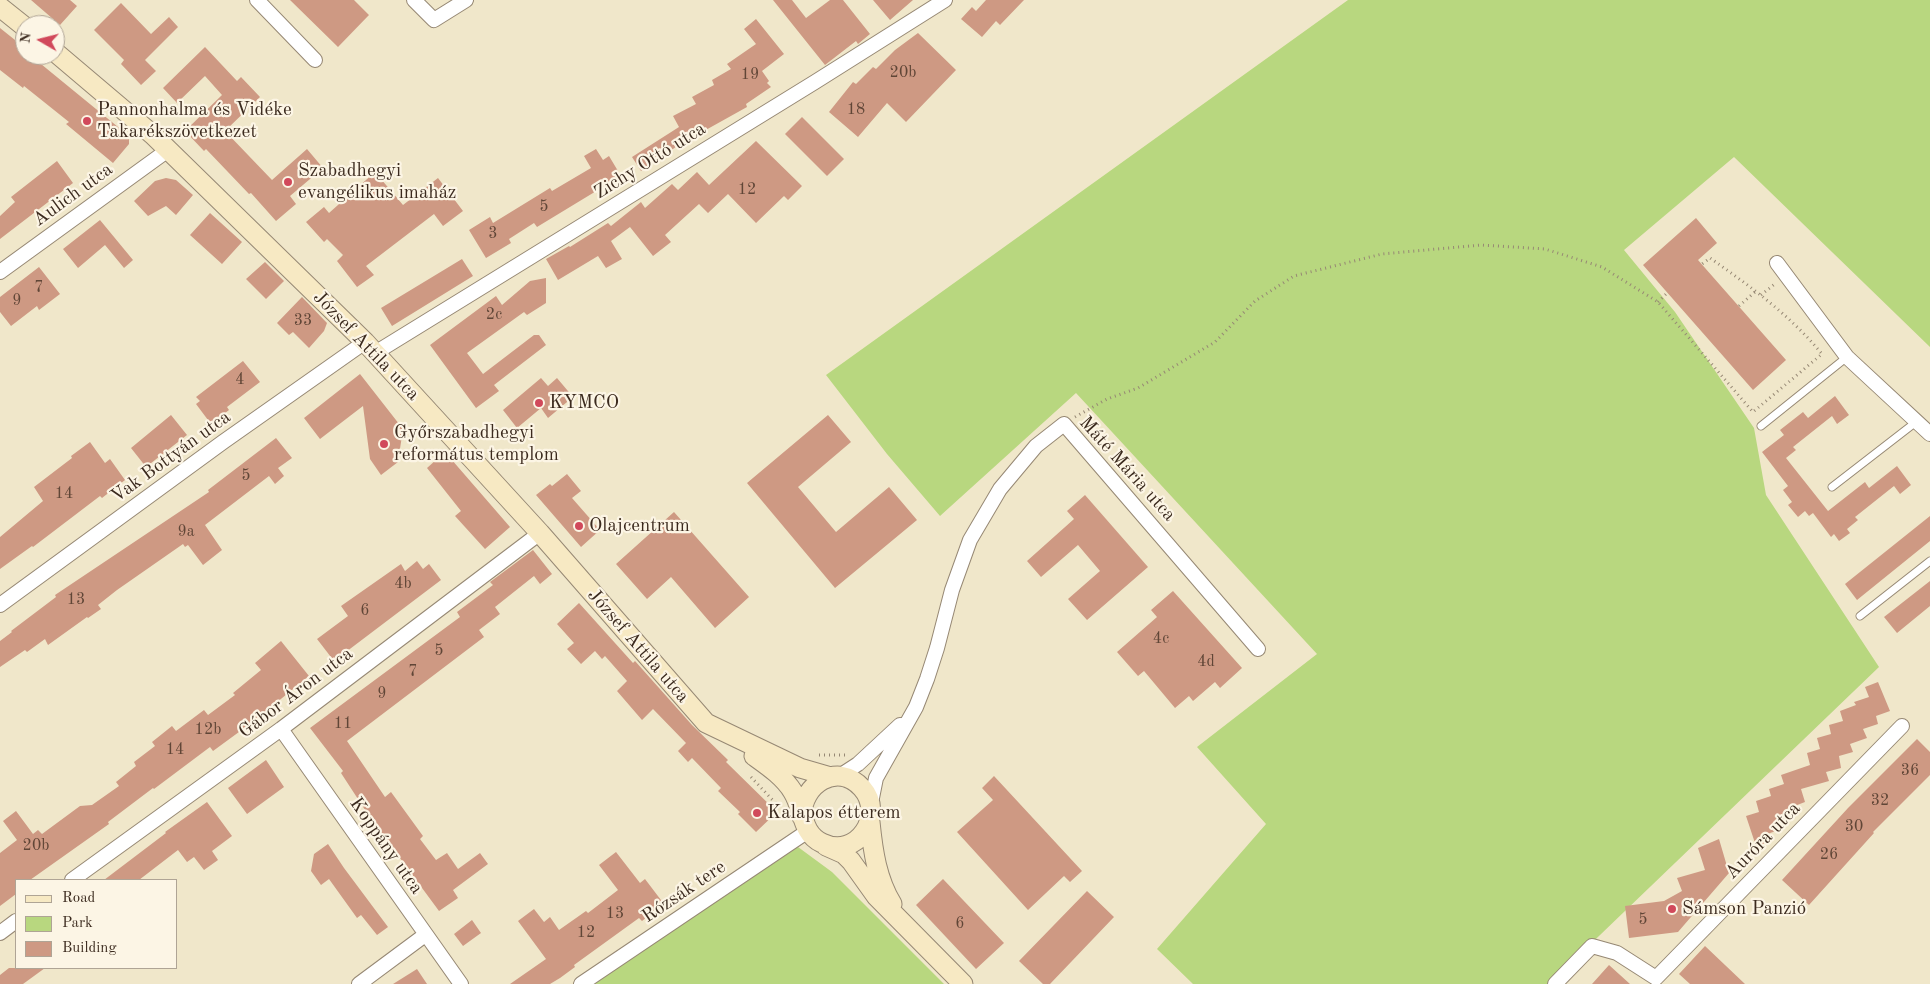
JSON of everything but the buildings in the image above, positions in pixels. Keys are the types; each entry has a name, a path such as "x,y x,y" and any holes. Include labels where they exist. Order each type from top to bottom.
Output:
{"street":[{"path":"257,0 315,60"},
{"path":"414,0 434,20 466,0"},
{"name":"Zichy Ottó utca","path":"370,347 809,86 944,0"},
{"path":"0,7 15,19"},
{"name":"József Attila utca","path":"65,61 168,150 370,347 540,533 706,723 800,768 849,779 866,793 871,803"},
{"name":"Aulich utca","path":"0,272 168,150"},
{"path":"1777,263 1846,357 1930,434"},
{"name":"Vak Bottyán utca","path":"0,605 223,442 370,347"},
{"name":"Máté Mária utca","path":"871,803 876,778 916,707 937,648 952,590 970,540 1000,490 1012,475 1036,446 1064,424 1258,648"},
{"name":"Gábor Áron utca","path":"73,879 280,729 540,533"},
{"name":"Máté Mária utca","path":"834,777 858,764 892,733 916,707"},
{"name":"Auróra utca","path":"1554,984 1592,946 1617,953 1658,981 1902,726"},
{"name":"József Attila utca","path":"715,728 778,774 793,792 805,824 817,840 844,854 876,896 902,920"},
{"name":"Koppány utca","path":"280,729 461,984"},
{"path":"805,824 802,808 810,790 816,784 834,777"},
{"path":"871,803 872,848 877,871 886,893 902,920 962,984"},
{"path":"824,845 833,847 845,846 855,841 866,831 870,822"},
{"name":"Rózsák tere","path":"581,984 805,824"},
{"path":"0,933 15,922"},
{"path":"359,984 425,934"}],"lane":[{"path":"1761,426 1846,357"},
{"path":"1832,487 1916,422"},
{"path":"1860,616 1930,561"}],"path":[{"path":"1064,424 1107,399 1138,388 1215,342 1255,301 1294,276 1382,254 1481,246 1545,249 1602,267 1658,302 1754,412 1822,354 1813,343 1756,291 1710,258 1702,264"},
{"path":"1739,306 1756,291"},
{"path":"1658,302 1668,293"},
{"path":"814,755 840,754 853,757 858,764"}],"green space":[{"path":"1348,0 1930,0 1930,347 1734,157 1624,250 1675,312 1754,428 1766,495 1879,667 1549,984 1193,984 1157,949 1266,824 1197,747 1317,654 1076,393 940,516 887,454 826,375"},
{"path":"798,847 832,872 944,984 593,984"}],"place":[{"name":"Pannonhalma és Vidéke Takarékszövetkezet","path":"87,121"},
{"name":"Szabadhegyi evangélikus imaház","path":"288,182"},
{"name":"KYMCO","path":"539,403"},
{"name":"Győrszabadhegyi református templom","path":"384,444"},
{"name":"Olajcentrum","path":"579,526"},
{"name":"Kalapos étterem","path":"757,813"},
{"name":"Sámson Panzió","path":"1672,909"}]}
